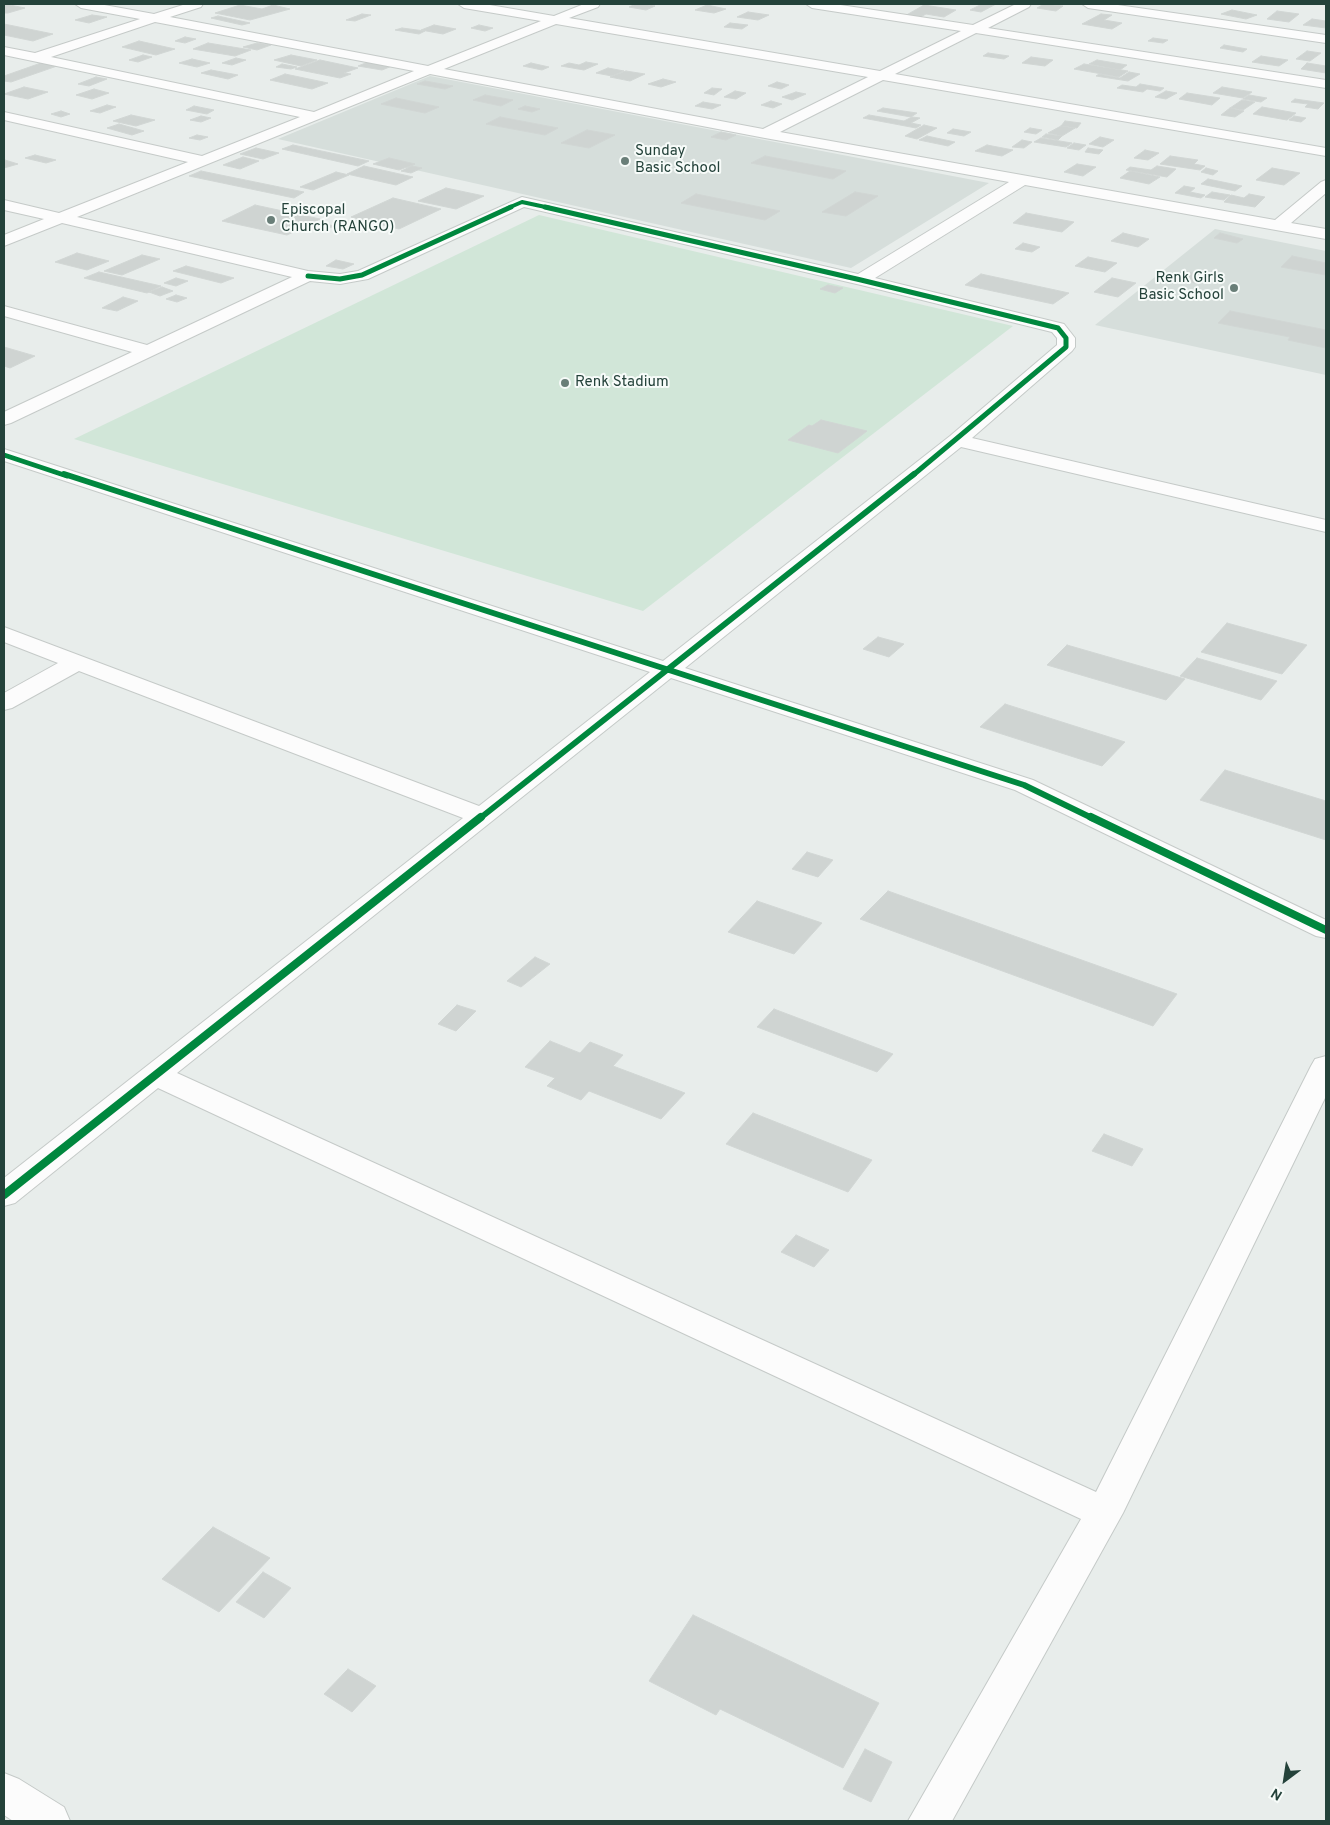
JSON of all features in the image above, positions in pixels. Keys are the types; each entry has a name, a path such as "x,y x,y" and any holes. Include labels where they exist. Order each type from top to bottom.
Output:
{"street":[{"path":"81,4 765,134 1326,234"},
{"path":"12,66 197,4"},
{"path":"464,4 1326,152"},
{"path":"4,241 594,4"},
{"path":"812,4 1326,84"},
{"path":"765,134 1026,4"},
{"path":"1088,4 1326,39"},
{"path":"4,51 315,116"},
{"path":"4,116 204,161"},
{"path":"861,280 1021,180"},
{"path":"1278,226 1326,185"},
{"path":"4,205 308,276 340,279 362,275 522,202 861,280 1058,328 1066,338 1066,347 956,440 4,1195"},
{"path":"4,419 308,276"},
{"path":"4,311 149,351"},
{"path":"956,440 1326,526"},
{"path":"4,455 1024,785 1326,930"},
{"path":"4,634 482,816"},
{"path":"4,703 77,662"},
{"path":"929,1821 1104,1512 1326,1066"},
{"path":"155,1075 1104,1512"},
{"path":"4,1792 49,1821"}],"shaded area":[{"name":"Sunday Basic School","path":"430,76 989,183 851,268 278,139"},
{"name":"Renk Girls Basic School","path":"1215,229 1326,251 1326,375 1095,325"}],"green space":[{"name":"Renk Stadium","path":"539,215 1013,326 643,611 74,439"}],"building":[{"path":"4,4 25,8 4,13"},
{"path":"636,4 655,6 646,10 629,7"},
{"path":"982,4 996,4 981,12 970,10"},
{"path":"1044,4 1063,6 1056,11 1037,8"},
{"path":"240,5 262,9 273,5 290,9 250,20 215,13"},
{"path":"707,5 726,9 714,13 695,10"},
{"path":"924,5 956,10 944,17 926,14 917,19 903,17"},
{"path":"1232,10 1257,15 1246,19 1221,14"},
{"path":"1277,11 1299,14 1289,22 1267,19"},
{"path":"748,12 769,15 758,20 737,17"},
{"path":"362,14 371,15 355,21 346,20"},
{"path":"1101,14 1112,15 1104,20 1122,23 1112,29 1082,24"},
{"path":"92,15 107,17 89,23 75,20"},
{"path":"218,16 250,23 242,25 211,18"},
{"path":"1312,19 1326,21 1326,28 1303,25"},
{"path":"730,23 748,25 742,29 724,27"},
{"path":"4,24 53,34 33,41 4,35"},
{"path":"434,25 456,29 443,34 421,30"},
{"path":"479,25 493,28 485,31 471,28"},
{"path":"402,28 425,31 419,34 395,30"},
{"path":"185,37 196,39 185,43 175,41"},
{"path":"1153,38 1168,40 1163,43 1148,41"},
{"path":"139,41 175,49 156,55 122,47"},
{"path":"208,43 251,50 235,56 193,49"},
{"path":"257,43 271,45 257,50 243,47"},
{"path":"1224,45 1247,49 1243,52 1220,48"},
{"path":"1307,51 1321,53 1310,61 1296,59"},
{"path":"988,53 1009,56 1004,59 983,56"},
{"path":"143,55 152,57 138,62 129,60"},
{"path":"291,55 317,60 301,66 274,60"},
{"path":"1261,56 1288,60 1279,66 1252,62"},
{"path":"1031,57 1053,60 1045,66 1022,63"},
{"path":"236,58 246,60 232,65 222,63"},
{"path":"192,59 210,63 197,67 179,63"},
{"path":"320,60 358,68 344,73 351,74 340,78 295,69"},
{"path":"1097,60 1127,65 1120,70 1089,64"},
{"path":"368,62 392,66 382,70 358,66"},
{"path":"586,62 598,64 584,70 561,66 569,63 579,65"},
{"path":"41,63 57,66 11,82 4,81 4,76"},
{"path":"531,63 549,67 542,70 523,66"},
{"path":"1307,63 1326,66 1326,73 1301,69"},
{"path":"282,64 297,67 291,69 276,67"},
{"path":"1084,64 1128,71 1119,77 1074,69"},
{"path":"608,68 624,71 612,76 596,73"},
{"path":"211,70 238,75 228,79 201,73"},
{"path":"626,71 645,74 630,81 610,77"},
{"path":"1129,72 1140,74 1128,81 1096,76 1099,74 1120,78"},
{"path":"285,74 328,83 312,89 270,80"},
{"path":"96,77 107,79 89,86 78,84"},
{"path":"663,79 676,82 661,87 648,84"},
{"path":"425,81 453,86 445,89 417,84"},
{"path":"777,82 789,85 781,89 768,86"},
{"path":"1140,84 1164,88 1160,91 1147,89 1143,92 1117,88 1122,85 1136,87"},
{"path":"24,87 48,92 28,99 4,94"},
{"path":"1222,87 1252,92 1243,98 1213,93"},
{"path":"712,88 722,89 714,95 704,93"},
{"path":"94,89 109,93 92,99 76,95"},
{"path":"735,91 746,93 736,99 724,97"},
{"path":"1166,91 1177,93 1166,99 1155,97"},
{"path":"796,92 806,94 792,100 782,97"},
{"path":"1187,93 1220,98 1212,105 1179,99"},
{"path":"485,95 513,100 501,106 473,100"},
{"path":"1249,95 1267,98 1261,102 1243,99"},
{"path":"396,98 439,107 425,113 381,104"},
{"path":"1295,99 1324,103 1318,109 1305,107 1308,104 1291,102"},
{"path":"1242,100 1255,102 1243,110 1230,108"},
{"path":"771,101 782,104 773,108 761,105"},
{"path":"703,102 721,105 712,109 695,106"},
{"path":"107,105 116,107 100,113 90,111"},
{"path":"194,106 214,110 207,114 186,110"},
{"path":"525,106 540,109 532,112 518,109"},
{"path":"1262,107 1296,113 1287,120 1253,114"},
{"path":"883,108 917,113 911,117 877,111"},
{"path":"1230,108 1244,111 1235,117 1221,115"},
{"path":"61,111 70,114 61,117 51,114"},
{"path":"131,115 155,120 136,126 113,121"},
{"path":"869,115 904,121 912,117 920,118 911,123 921,125 916,128 863,118"},
{"path":"201,116 211,118 201,122 190,120"},
{"path":"1294,116 1306,118 1301,122 1289,120"},
{"path":"500,117 558,128 545,135 486,124"},
{"path":"1065,121 1081,123 1077,128 1061,126"},
{"path":"119,124 144,131 132,135 107,128"},
{"path":"924,125 937,128 917,139 905,136"},
{"path":"1061,126 1075,128 1062,136 1048,133"},
{"path":"1030,128 1042,130 1036,134 1024,132"},
{"path":"953,129 971,132 964,136 947,133"},
{"path":"587,130 615,135 589,148 561,143"},
{"path":"721,132 736,135 726,140 711,137"},
{"path":"1046,134 1062,136 1058,140 1042,137"},
{"path":"197,135 208,137 200,140 189,138"},
{"path":"927,136 955,142 948,146 919,140"},
{"path":"1100,137 1114,140 1103,147 1089,144"},
{"path":"1041,138 1072,143 1066,147 1034,142"},
{"path":"1022,140 1032,142 1024,148 1012,147"},
{"path":"1074,143 1086,145 1079,150 1067,148"},
{"path":"293,145 369,161 358,166 282,149"},
{"path":"987,145 1013,150 1002,156 975,151"},
{"path":"256,148 279,153 263,159 240,154"},
{"path":"1088,148 1103,150 1099,154 1085,152"},
{"path":"1145,150 1159,153 1148,160 1134,158"},
{"path":"35,155 56,160 46,163 25,158"},
{"path":"765,156 846,171 833,179 751,163"},
{"path":"1170,156 1198,160 1194,164 1205,166 1200,170 1160,164"},
{"path":"243,157 259,161 240,169 223,165"},
{"path":"389,158 415,164 399,170 373,164"},
{"path":"5,160 18,164 4,168"},
{"path":"1077,164 1096,167 1083,176 1064,172"},
{"path":"364,166 413,177 396,185 347,174"},
{"path":"412,166 422,168 411,173 401,171"},
{"path":"1157,166 1176,169 1167,177 1126,170 1130,167 1151,170"},
{"path":"1206,168 1218,171 1213,175 1201,172"},
{"path":"1272,168 1300,173 1284,185 1256,180"},
{"path":"201,171 304,192 294,198 189,176"},
{"path":"1130,171 1160,177 1149,184 1120,178"},
{"path":"336,172 349,175 313,190 300,187"},
{"path":"1208,179 1242,186 1235,191 1201,184"},
{"path":"1184,186 1195,188 1190,192 1205,195 1201,198 1175,193"},
{"path":"446,188 484,196 456,209 418,201"},
{"path":"855,192 878,196 846,216 822,212"},
{"path":"1212,192 1230,195 1224,200 1205,197"},
{"path":"696,194 780,211 765,220 681,203"},
{"path":"1249,194 1265,197 1255,207 1224,202 1231,195 1244,198"},
{"path":"393,198 441,209 399,229 351,217"},
{"name":"Episcopal Church (RANGO)","path":"255,205 320,219 287,235 222,221"},
{"path":"1026,213 1074,222 1062,232 1013,223"},
{"path":"326,224 334,226 321,232 314,231"},
{"path":"1123,233 1149,239 1138,247 1111,241"},
{"path":"1220,233 1243,239 1237,243 1214,238"},
{"path":"1023,243 1040,247 1032,252 1015,249"},
{"path":"77,253 109,261 87,270 55,262"},
{"path":"142,255 160,259 122,275 104,271"},
{"path":"1292,256 1326,263 1326,275 1281,267"},
{"path":"1088,257 1117,263 1105,272 1075,266"},
{"path":"336,260 354,264 343,269 326,266"},
{"path":"186,266 234,278 221,283 173,271"},
{"path":"99,272 161,286 147,293 84,278"},
{"path":"1187,272 1209,277 1200,284 1177,279"},
{"path":"981,274 1069,293 1053,304 965,285"},
{"path":"176,278 188,281 176,286 164,283"},
{"path":"1112,278 1136,283 1118,297 1094,292"},
{"path":"828,285 843,288 835,293 820,289"},
{"path":"162,287 173,291 160,296 149,292"},
{"path":"176,295 187,298 177,302 166,299"},
{"path":"123,297 138,301 117,311 102,308"},
{"path":"1230,311 1326,330 1326,348 1288,340 1290,337 1218,323"},
{"path":"4,347 35,356 10,368 4,366"},
{"path":"821,420 867,431 838,453 788,440 809,425 812,426"},
{"path":"1227,623 1307,645 1282,674 1201,652"},
{"path":"878,637 904,644 889,657 863,649"},
{"path":"1067,645 1185,679 1166,700 1047,665"},
{"path":"1197,658 1277,681 1261,700 1180,676"},
{"path":"1005,704 1125,742 1102,766 980,727"},
{"path":"1225,770 1326,801 1326,840 1200,800"},
{"path":"807,852 833,860 818,877 792,869"},
{"path":"888,891 1177,994 1153,1026 860,919"},
{"path":"757,901 822,923 794,954 728,932"},
{"path":"535,957 550,964 521,987 507,981"},
{"path":"457,1005 476,1011 456,1031 438,1024"},
{"path":"774,1009 893,1054 877,1072 757,1027"},
{"path":"550,1041 580,1053 590,1042 623,1055 613,1066 685,1093 661,1119 589,1091 581,1100 547,1086 555,1078 525,1067"},
{"path":"753,1113 872,1160 848,1192 726,1144"},
{"path":"1104,1134 1143,1149 1132,1166 1092,1151"},
{"path":"796,1235 829,1250 814,1267 781,1252"},
{"path":"213,1527 270,1558 219,1612 162,1579"},
{"path":"263,1572 291,1588 264,1618 236,1602"},
{"path":"693,1615 879,1703 843,1768 720,1709 716,1715 649,1681"},
{"path":"348,1669 376,1686 352,1712 324,1694"},
{"path":"865,1749 892,1762 871,1802 843,1789"}],"cycle path":[{"path":"4,1195 957,440 1066,347 1066,338 1058,328 861,280 522,202 362,275 340,279 308,276"},
{"path":"4,455 1024,785 1326,930"}],"place":[{"name":"Sunday Basic School","path":"625,161"},
{"name":"Episcopal Church (RANGO)","path":"271,220"},
{"name":"Renk Girls Basic School","path":"1234,288"},
{"name":"Renk Stadium","path":"565,383"}]}
